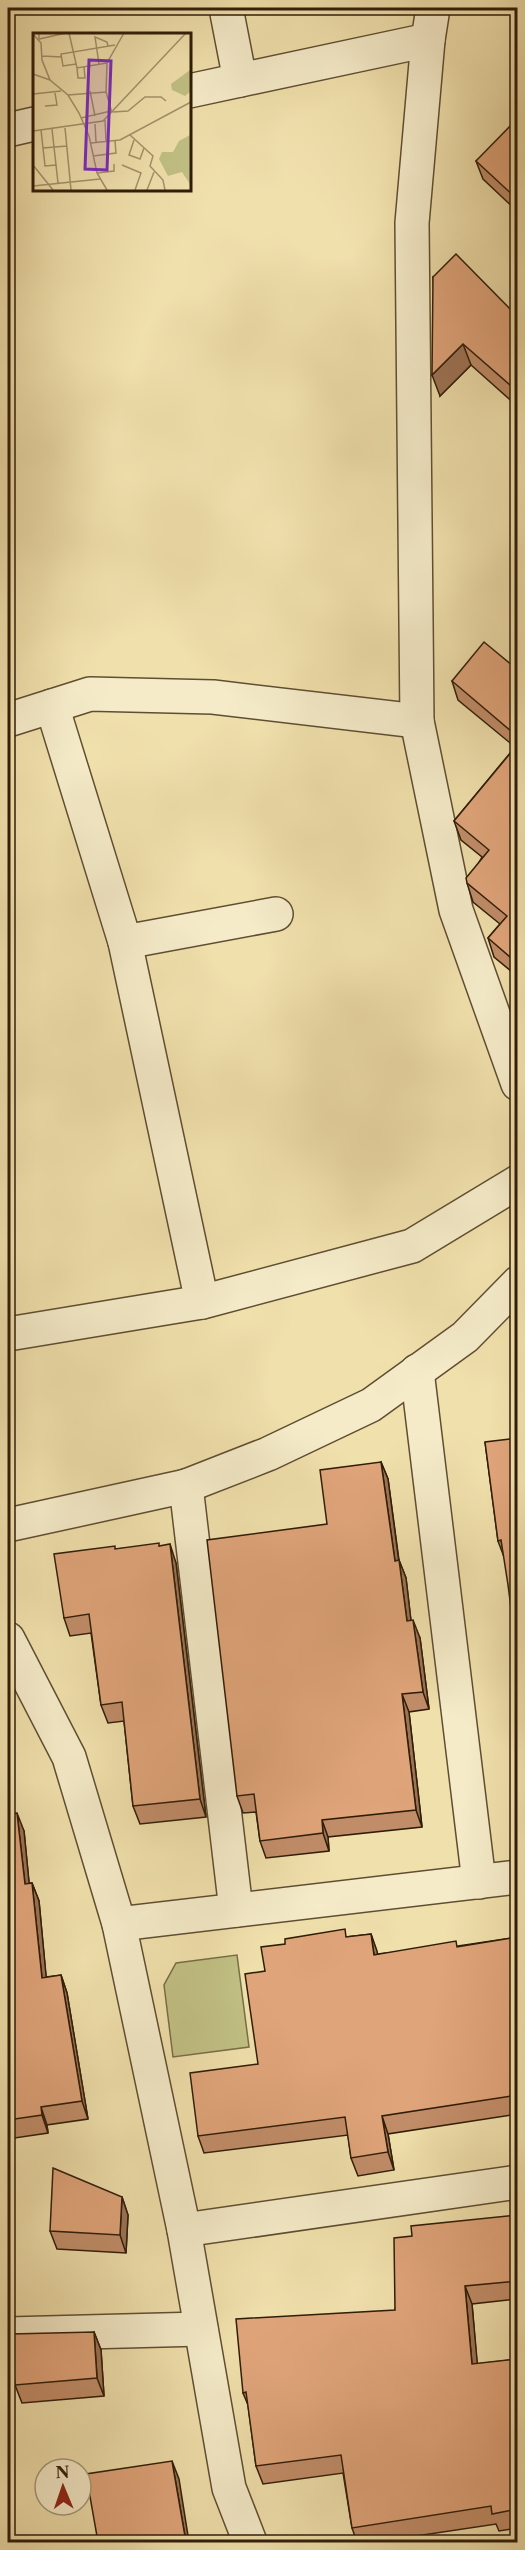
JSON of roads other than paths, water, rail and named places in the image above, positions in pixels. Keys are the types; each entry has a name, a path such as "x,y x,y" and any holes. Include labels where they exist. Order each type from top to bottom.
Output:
{"street":[{"path":"226,8 240,80"},
{"path":"433,8 428,40 412,223 417,721 456,910 518,1084"},
{"path":"190,91 428,40"},
{"path":"8,130 33,124"},
{"path":"8,720 90,694 213,697 417,721"},
{"path":"52,706 125,942 202,1302"},
{"path":"125,942 276,914"},
{"path":"8,1334 202,1302 412,1246 518,1182"},
{"path":"8,1525 186,1486 268,1454 371,1405 465,1337 518,1283"},
{"path":"417,1371 479,1882"},
{"path":"186,1486 236,1910"},
{"path":"8,1639 69,1757 119,1923 184,2230 229,2488 250,2542"},
{"path":"119,1923 518,1877"},
{"path":"184,2230 518,2182"},
{"path":"8,2334 201,2329"}]}
